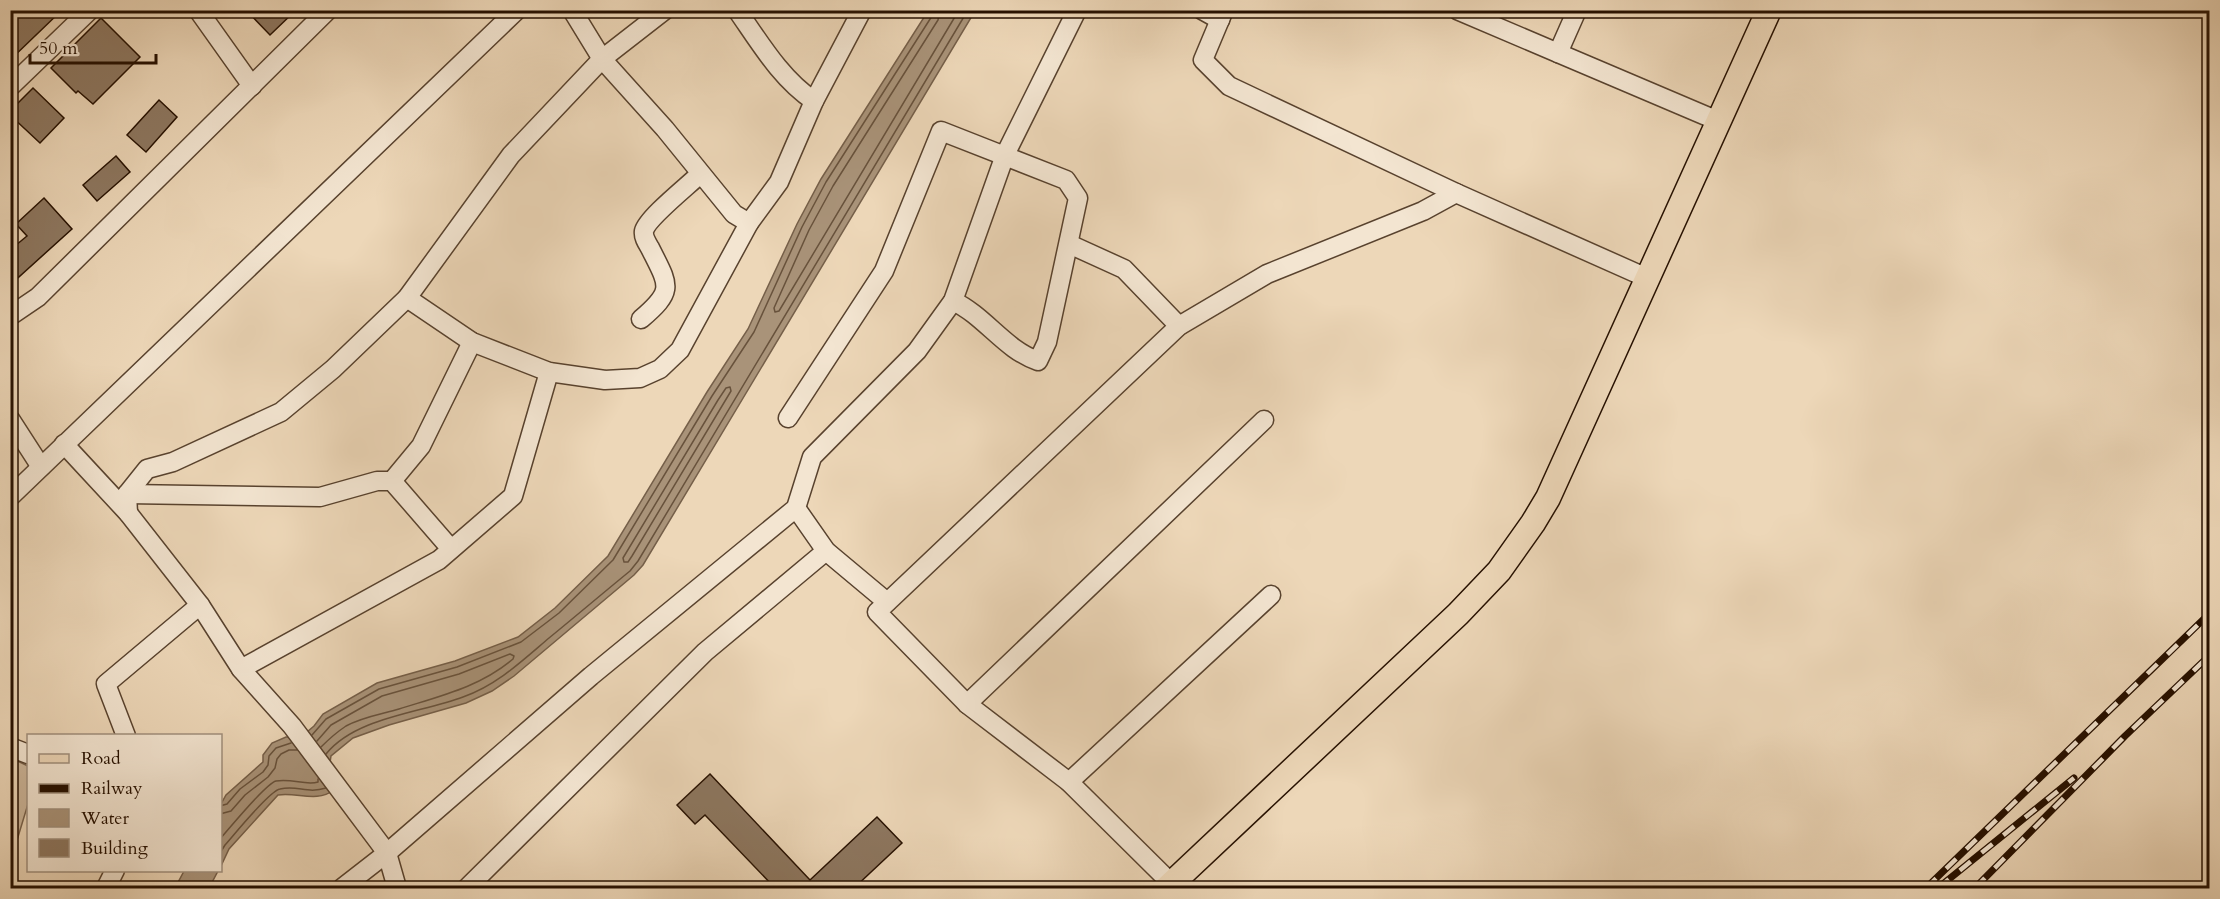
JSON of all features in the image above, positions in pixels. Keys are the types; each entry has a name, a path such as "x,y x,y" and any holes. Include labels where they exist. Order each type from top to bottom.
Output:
{"main road":[{"path":"1169,886 1458,614 1498,571 1533,523 1557,480 1769,10"}],"street":[{"path":"10,87 90,10"},
{"path":"198,10 252,86"},
{"path":"10,316 38,297 328,10"},
{"path":"10,496 517,10"},
{"path":"572,10 602,59 665,129 734,214 749,223"},
{"path":"737,10 779,70 799,91 814,101"},
{"path":"407,298 472,342 549,372 605,380 640,378 660,369 680,350 749,223 779,182 814,101 862,10"},
{"path":"342,888 387,853 591,676 796,508 812,457 918,351 953,301 1005,155 1077,10"},
{"path":"1202,10 1222,15 1203,60 1229,86 1456,193 1647,278"},
{"path":"1457,10 1718,121"},
{"path":"1558,53 1577,10"},
{"path":"128,503 147,469 173,462 281,412 333,369 407,298 511,155 602,59 659,16"},
{"path":"788,418 884,271 941,131 1066,180 1078,198 1047,342 1038,361 1024,356 969,308 953,301"},
{"path":"640,319 665,295 666,283 645,239 644,230 652,218 700,174"},
{"path":"1169,886 1069,782 967,704 877,612 1179,326 1267,274 1423,211 1456,193"},
{"path":"1069,244 1124,269 1179,326"},
{"path":"392,481 421,446 472,342"},
{"path":"241,669 439,560 513,496 549,372"},
{"path":"10,419 41,467"},
{"path":"967,704 1264,420"},
{"path":"64,444 128,503 200,605 241,669 292,726 387,853 397,888"},
{"path":"128,503 320,497 377,481 392,481 451,549"},
{"path":"796,508 826,551 887,602"},
{"path":"467,888 705,652 826,551"},
{"path":"1069,782 1270,595"},
{"path":"126,734 106,684 200,605"},
{"path":"10,747 27,754"},
{"path":"106,888 114,872"}],"shaded area":[{"path":"11,758 27,766 27,807 11,860"}],"water":[{"path":"928,11 975,11 643,565 514,676 492,691 466,703 353,738 331,756 329,769 334,790 314,797 278,795 229,849 222,864 222,802 226,795 263,762 263,755 272,743 286,737 301,737 323,714 377,683 455,661 518,637 555,608 608,556 707,392 748,329 797,224 821,179"},
{"path":"183,872 217,872 209,888 175,888"}],"building":[{"path":"10,10 62,10 10,60"},
{"path":"246,10 296,10 270,35"},
{"path":"101,18 140,57 93,104 78,91 76,93 51,68"},
{"path":"33,88 64,118 40,143 10,115 10,111"},
{"path":"159,100 177,117 146,152 127,135"},
{"path":"116,156 130,172 97,201 83,185"},
{"path":"44,198 72,229 10,285 10,250 27,236 16,224"},
{"path":"710,774 810,880 877,817 902,843 854,888 775,888 705,815 695,824 677,805"}],"railway":[{"path":"1926,888 2210,613"},
{"path":"1975,888 2125,736 2210,655"},
{"path":"1938,888 2074,778"}]}
